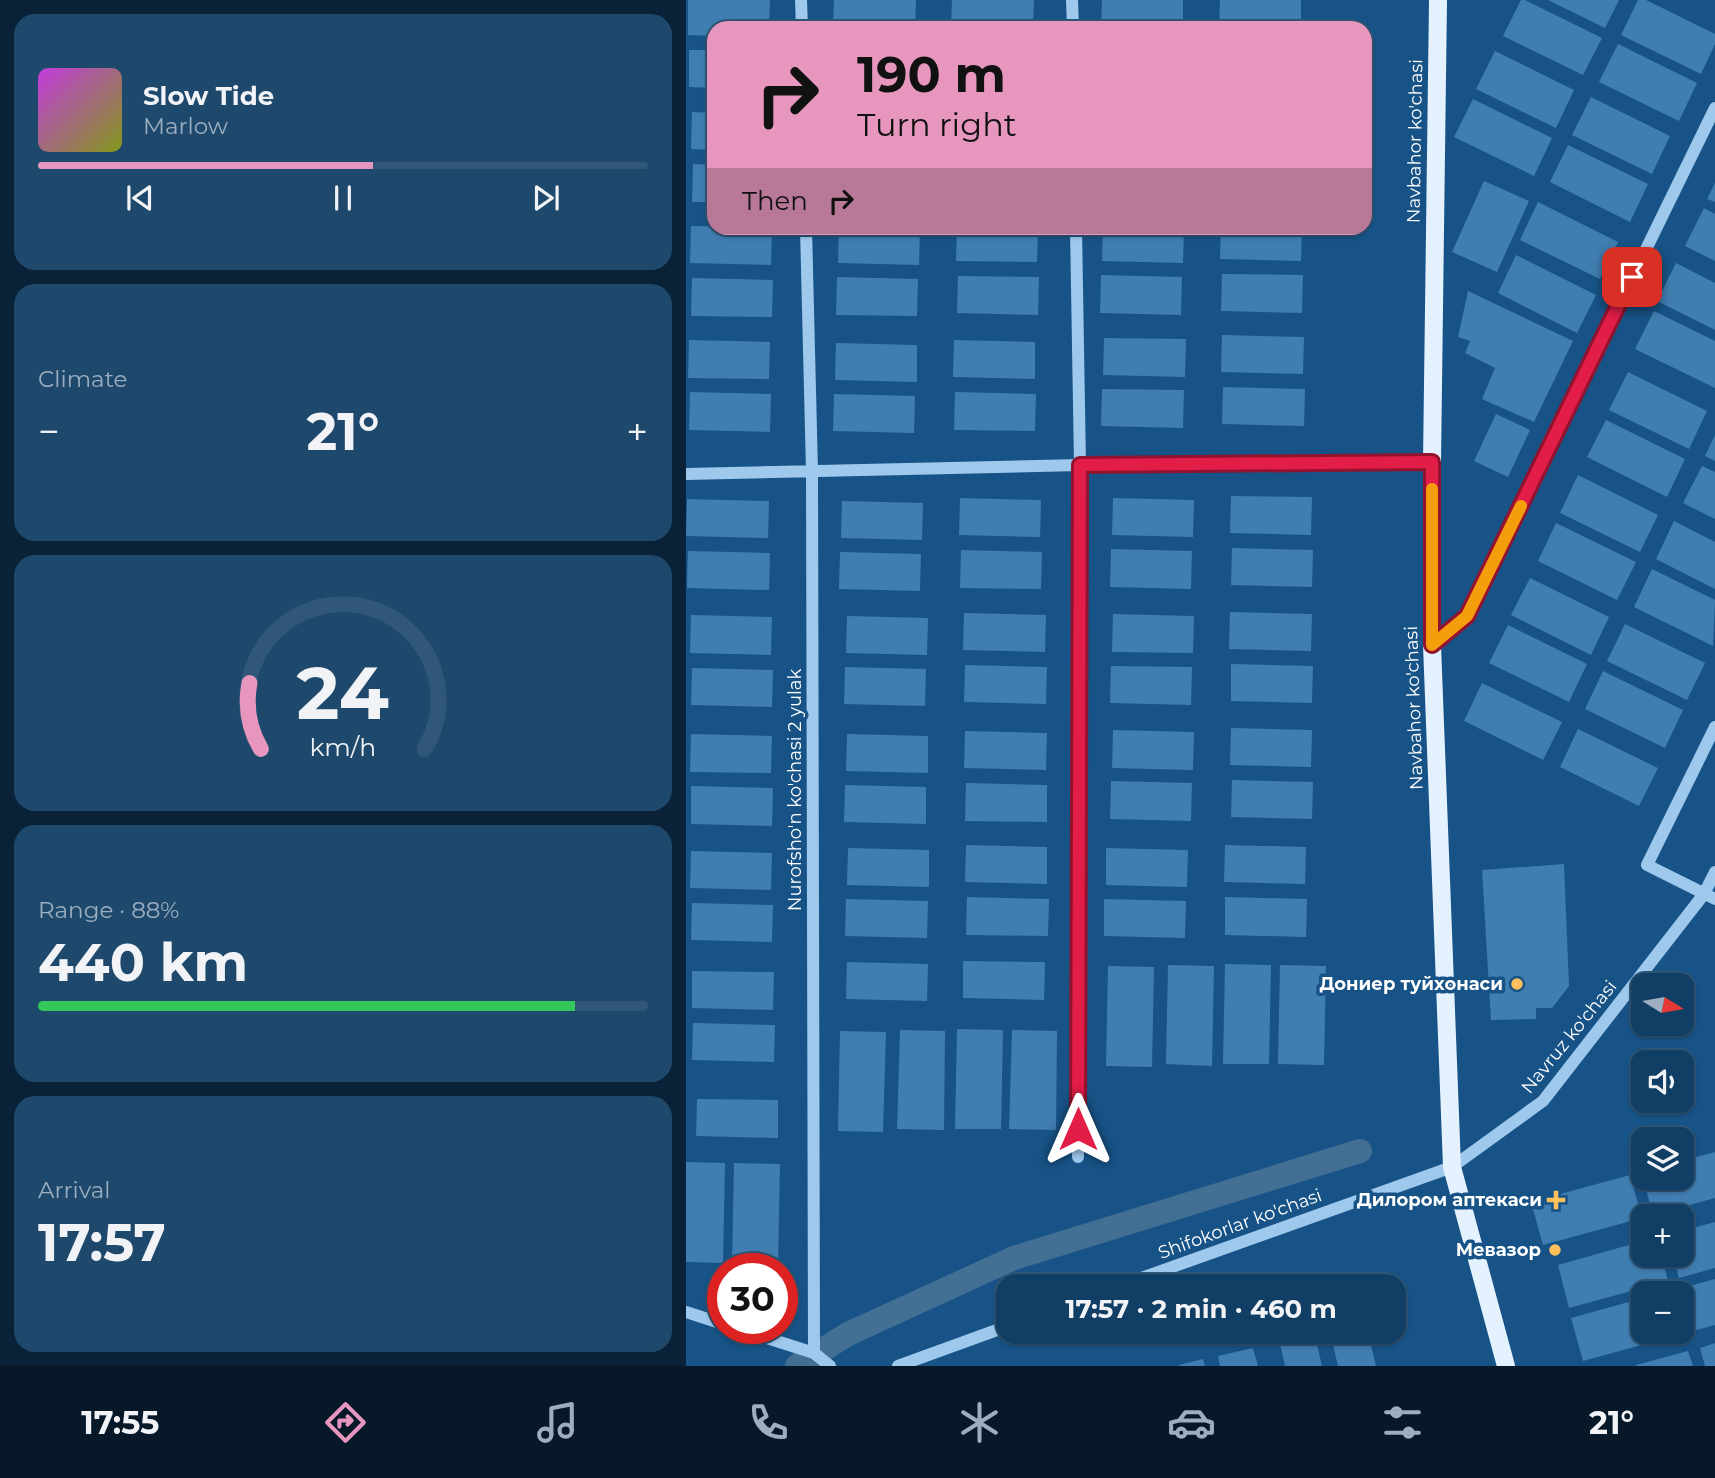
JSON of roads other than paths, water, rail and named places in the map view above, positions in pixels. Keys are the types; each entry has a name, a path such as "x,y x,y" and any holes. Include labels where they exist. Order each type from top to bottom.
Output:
{"main road":[{"name":"Navbahor ko'chasi","path":"1438,0 1432,645 1452,1167 1506,1366"}],"street":[{"path":"801,0 802,21"},
{"path":"1072,0 1073,21"},
{"path":"1432,645 1467,616 1715,108"},
{"name":"Nurofsho'n ko'chasi 2 yulak","path":"806,235 812,471 814,1353"},
{"path":"1076,235 1080,465 1078,1157"},
{"path":"686,474 1080,465 1432,462"},
{"path":"1709,897 1647,865 1715,727"},
{"name":"Navruz ko'chasi","path":"1452,1167 1544,1101 1709,897 1715,872"},
{"name":"Shifokorlar ko'chasi","path":"1153,1274 1452,1167"},
{"path":"686,1312 707,1319"},
{"path":"898,1366 996,1330"},
{"path":"786,1344 814,1353 830,1366"}],"waterway":[{"path":"797,1366 848,1334 1014,1258 1360,1151"}],"place":[{"name":"Дониер туйхонаси","path":"1517,984"},
{"name":"Дилором аптекаси","path":"1556,1200"},
{"name":"Мевазор","path":"1555,1250"}]}
